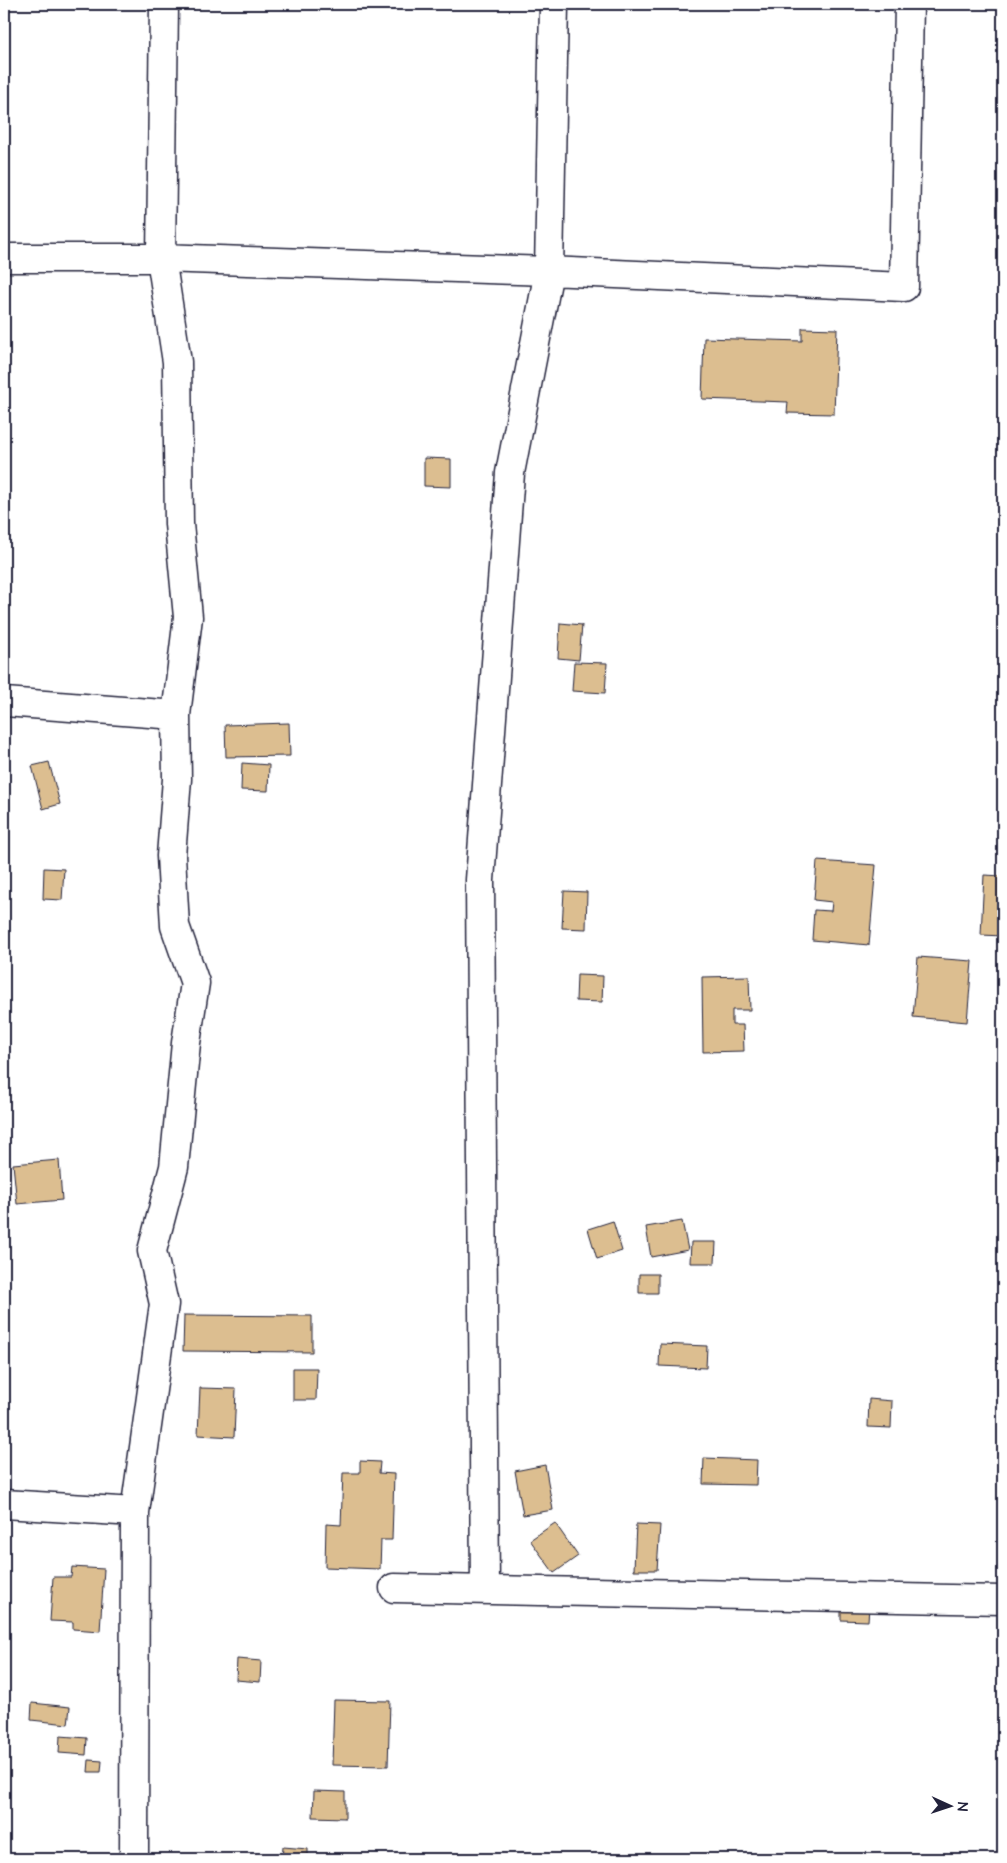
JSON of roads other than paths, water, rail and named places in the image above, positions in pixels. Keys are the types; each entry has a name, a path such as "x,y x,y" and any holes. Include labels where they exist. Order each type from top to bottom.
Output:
{"street":[{"path":"134,1859 135,1512 164,1304 152,1251 174,1167 186,1043 195,983 175,926 172,856 177,778 176,715 188,617 179,524 176,362 161,258 164,4"},
{"path":"484,1590 480,880 510,473 549,271 554,4"},
{"path":"4,258 161,258 549,271 904,287 910,4"},
{"path":"5,702 176,715"},
{"path":"4,1504 135,1512"},
{"path":"394,1588 1003,1600"}]}
